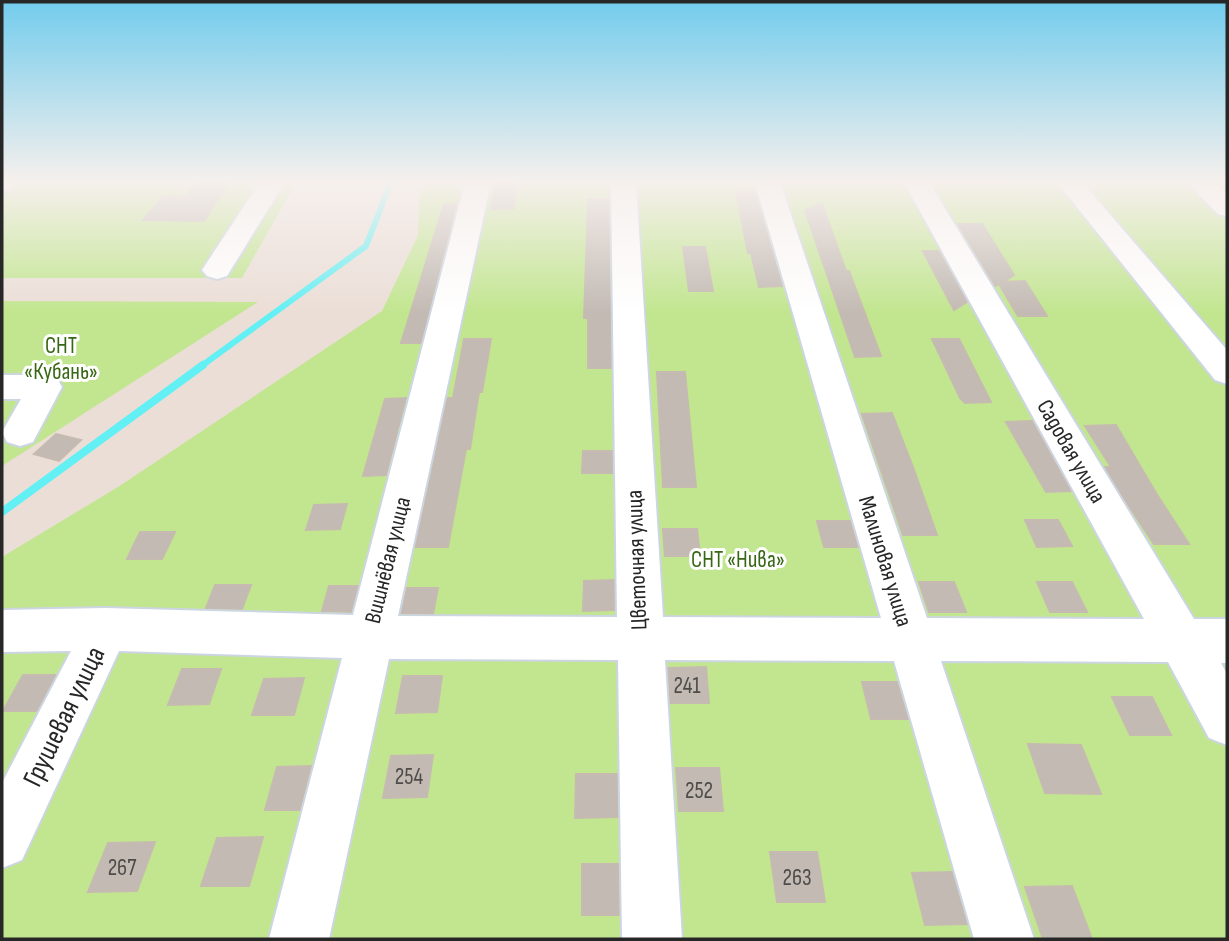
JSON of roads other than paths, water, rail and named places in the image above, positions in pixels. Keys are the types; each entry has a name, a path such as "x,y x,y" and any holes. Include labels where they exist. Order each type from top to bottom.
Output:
{"street":[{"path":"217,270 245,226"},
{"name":"Вишнёвая улица","path":"299,939 368,637 467,226"},
{"name":"Цветочная улица","path":"625,226 638,639 652,939"},
{"name":"Малиновая улица","path":"782,226 1004,939"},
{"name":"Садовая улица","path":"942,226 1227,720"},
{"path":"1106,226 1227,372"},
{"path":"2,387 45,387 20,432"},
{"path":"2,631 106,629 368,637 1227,641"},
{"name":"Грушевая улица","path":"2,840 106,629"}],"waterway":[{"path":"200,367 366,246 374,226"},
{"path":"2,512 203,365"}],"park label":[{"name":"СНТ «Кубань»","path":"61,358"},
{"name":"СНТ «Нива»","path":"738,559"}]}
